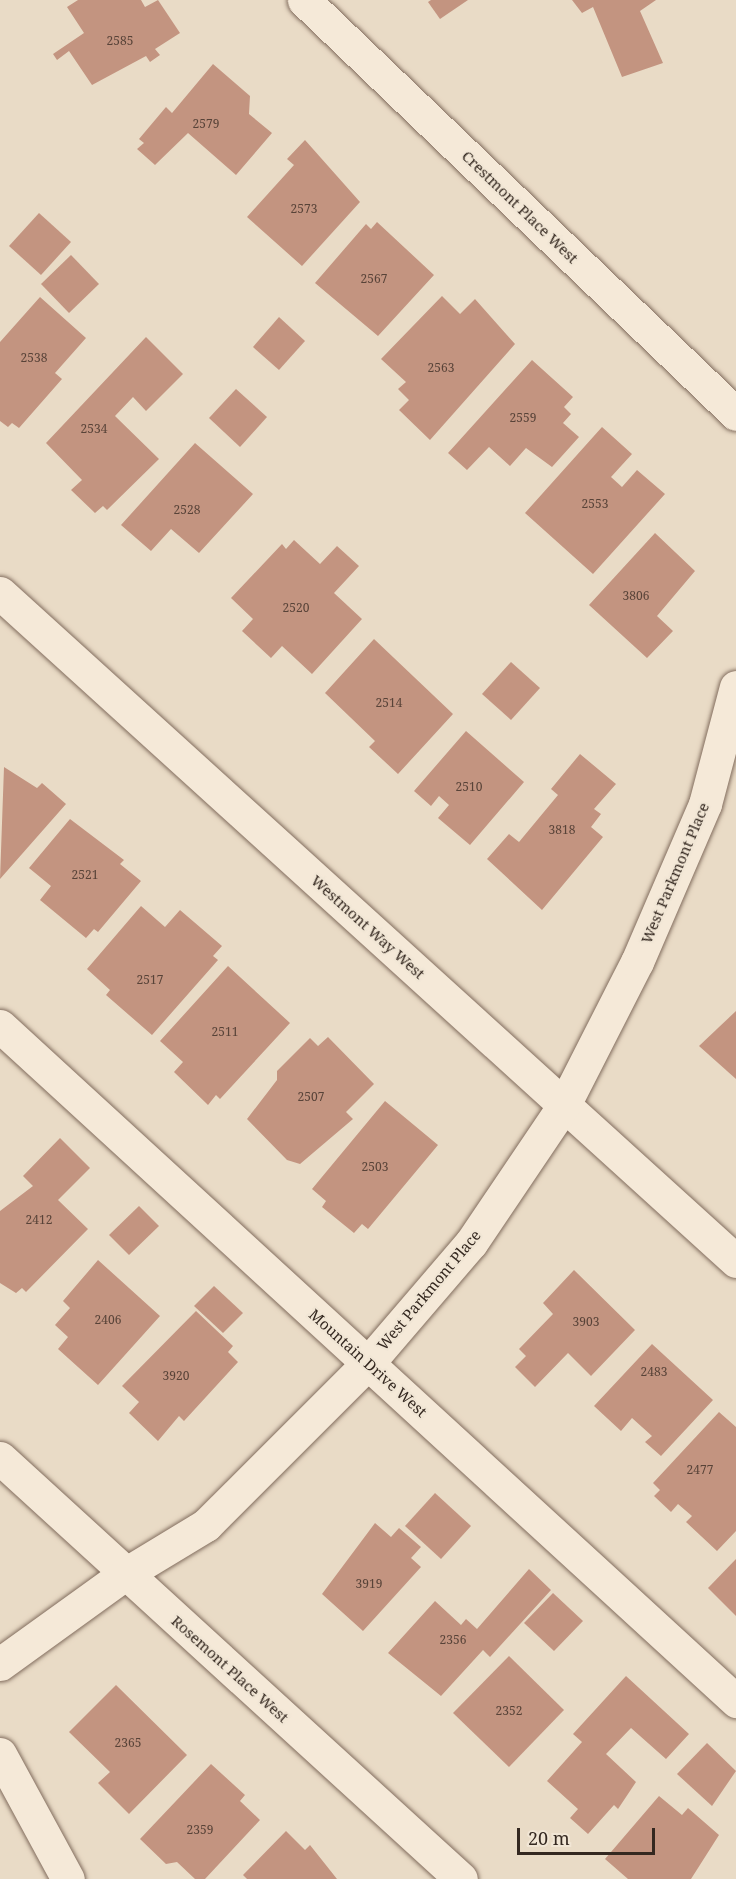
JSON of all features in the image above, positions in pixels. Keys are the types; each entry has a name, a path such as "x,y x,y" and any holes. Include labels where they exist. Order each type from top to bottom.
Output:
{"street":[{"name":"Crestmont Place West","path":"304,0 736,414"},
{"name":"Westmont Way West","path":"0,593 736,1261"},
{"name":"West Parkmont Place","path":"0,1664 125,1574 206,1525 368,1363 471,1243 564,1104 637,962 705,804 736,687"},
{"name":"Mountain Drive West","path":"0,1026 736,1701"},
{"name":"Rosemont Place West","path":"0,1458 461,1879"},
{"path":"0,1754 68,1879"}],"building":[{"path":"78,0 141,0 145,7 158,0 180,33 155,49 160,55 150,62 146,56 92,85 69,51 57,60 53,54 84,33 67,7"},
{"path":"431,0 468,0 440,19 428,2"},
{"path":"572,0 656,0 640,11 663,63 622,77 593,7 582,13"},
{"path":"213,64 250,96 249,114 272,133 236,175 188,133 155,165 137,149 144,143 139,139 166,107 172,113"},
{"path":"305,140 360,202 302,266 247,217 294,165 287,159"},
{"path":"39,213 71,242 41,275 9,246"},
{"path":"377,222 434,275 378,336 315,283 366,224 371,229"},
{"path":"71,255 99,284 69,313 41,284"},
{"path":"442,296 460,314 475,299 515,344 430,440 399,410 409,400 398,389 406,382 381,359"},
{"path":"40,297 86,338 55,373 62,379 19,428 12,423 8,427 0,421 0,342"},
{"path":"279,317 305,341 279,370 253,347"},
{"path":"146,337 183,374 146,411 133,397 115,416 159,459 107,510 103,506 95,513 71,490 82,480 46,443"},
{"path":"532,360 573,397 564,407 571,414 563,423 579,437 552,467 526,448 510,466 489,447 467,470 448,453"},
{"path":"236,389 267,417 240,447 209,418"},
{"path":"602,427 632,454 611,477 622,487 637,470 665,494 593,574 525,513"},
{"path":"195,443 253,494 199,553 171,529 151,551 121,525"},
{"path":"655,533 695,571 657,616 673,631 647,658 589,605"},
{"path":"294,540 320,564 337,546 359,566 334,593 362,619 312,674 282,646 271,658 242,631 253,619 231,598 282,544 286,549"},
{"path":"374,639 453,714 398,774 369,747 375,741 325,693"},
{"path":"511,662 540,688 511,720 482,694"},
{"path":"466,731 524,782 470,845 438,818 449,805 439,796 431,806 414,791"},
{"path":"580,754 616,784 594,809 601,814 591,827 603,837 542,910 487,859 509,834 519,842 558,795 551,789"},
{"path":"4,767 37,788 42,783 66,804 0,879"},
{"path":"70,819 124,860 120,864 141,881 98,932 94,929 86,938 40,900 51,886 29,868"},
{"path":"141,906 165,927 180,910 222,946 213,956 218,960 152,1035 106,995 110,990 87,969"},
{"path":"228,966 290,1023 220,1099 216,1095 208,1105 174,1072 183,1062 160,1041"},
{"path":"736,1011 736,1079 699,1046"},
{"path":"328,1037 374,1084 346,1112 353,1119 300,1164 287,1160 247,1119 277,1080 277,1071 310,1038 318,1046"},
{"path":"385,1101 438,1145 368,1229 362,1224 354,1233 322,1207 326,1201 312,1189"},
{"path":"60,1138 90,1168 58,1200 88,1229 26,1292 22,1288 16,1293 0,1283 0,1211 33,1186 23,1176"},
{"path":"139,1206 159,1226 129,1255 109,1235"},
{"path":"98,1260 160,1316 98,1385 58,1349 68,1337 55,1325 70,1308 63,1301"},
{"path":"574,1270 635,1330 591,1376 568,1353 535,1387 515,1367 526,1356 519,1349 553,1314 543,1303"},
{"path":"214,1286 243,1313 223,1333 194,1306"},
{"path":"196,1311 233,1346 228,1352 238,1362 184,1421 179,1416 158,1441 129,1413 139,1402 122,1386"},
{"path":"652,1344 713,1400 661,1456 645,1442 652,1436 632,1418 621,1431 594,1406"},
{"path":"719,1412 736,1427 736,1531 717,1551 686,1522 692,1516 678,1504 671,1512 654,1496 660,1490 653,1483"},
{"path":"435,1493 471,1526 441,1559 405,1526"},
{"path":"375,1523 391,1537 399,1528 421,1547 411,1558 421,1567 363,1631 322,1594"},
{"path":"736,1559 736,1616 708,1588"},
{"path":"529,1569 551,1590 490,1657 483,1650 441,1696 388,1653 435,1601 461,1625 466,1619 477,1629"},
{"path":"553,1593 583,1621 554,1651 524,1623"},
{"path":"509,1656 564,1710 509,1767 453,1713"},
{"path":"626,1676 689,1734 666,1759 631,1728 606,1754 636,1782 618,1809 614,1805 588,1834 570,1818 578,1809 547,1781 582,1742 573,1734"},
{"path":"116,1685 187,1755 129,1814 98,1783 110,1772 69,1732"},
{"path":"707,1743 736,1771 712,1806 677,1774"},
{"path":"211,1764 245,1795 240,1801 260,1820 205,1879 195,1879 177,1862 166,1864 140,1839"},
{"path":"659,1796 682,1815 688,1808 719,1835 691,1879 628,1879 605,1859"},
{"path":"286,1831 305,1850 310,1845 337,1879 247,1879 243,1875"}]}
